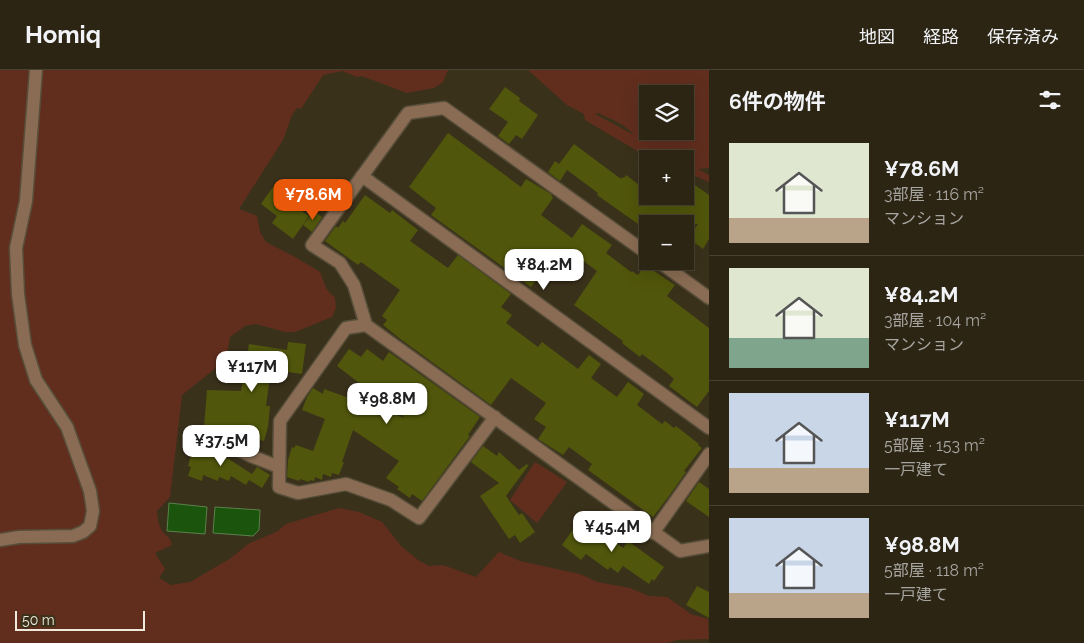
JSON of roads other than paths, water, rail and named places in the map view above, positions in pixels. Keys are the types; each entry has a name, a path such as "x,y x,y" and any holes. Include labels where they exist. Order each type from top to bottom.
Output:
{"street":[{"path":"0,540 19,537 73,536 84,532 90,526 93,511 90,491 67,427 36,380 25,345 18,294 16,248 26,201 36,70"},
{"path":"639,248 444,108 408,113 312,245 340,263 354,285 366,325 680,551 709,546"},
{"path":"362,176 709,428"},
{"path":"670,270 709,298"},
{"path":"366,325 346,328 280,421 279,487 298,493 346,484 391,500 419,518 495,417"},
{"path":"227,444 279,467"},
{"path":"653,533 709,454"}]}
